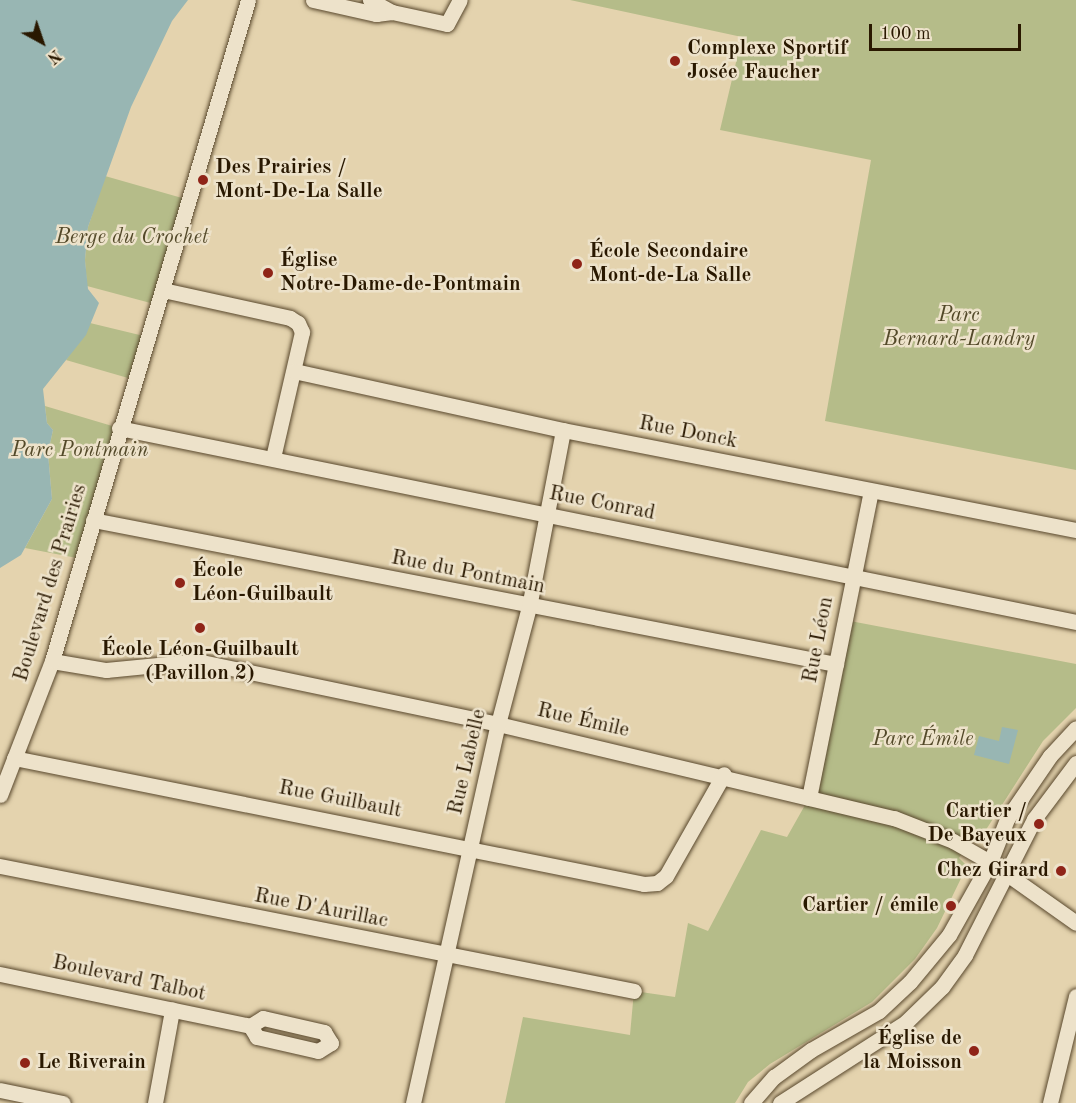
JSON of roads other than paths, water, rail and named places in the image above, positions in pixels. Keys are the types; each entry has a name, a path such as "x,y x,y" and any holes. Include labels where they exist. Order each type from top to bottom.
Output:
{"street":[{"name":"Boulevard des Prairies","path":"0,795 52,661 119,428 163,290 248,0"},
{"path":"313,0 376,14 394,6"},
{"path":"370,0 447,24 460,0"},
{"path":"163,290 290,318 302,332 273,458"},
{"name":"Rue Donck","path":"294,371 563,430 1076,530"},
{"name":"Rue Conrad","path":"119,428 1076,622"},
{"name":"Rue Labelle","path":"413,1103 448,956 498,723 529,607 545,514 563,430"},
{"name":"Rue Léon","path":"809,798 871,491"},
{"name":"Rue du Pontmain","path":"93,520 529,607 836,664"},
{"name":"Rue Émile","path":"52,661 106,669 197,661 498,723 723,774 809,798 894,818 953,841 990,862 1076,923"},
{"path":"752,1103 774,1077 811,1050 879,1011 910,982 949,934 990,862 1007,819 1050,756 1076,728"},
{"path":"789,1100 882,1038 927,1004 965,955 1034,819 1074,769 1050,756"},
{"name":"Rue Guilbault","path":"14,758 471,847 644,884 657,883 666,876 723,774"},
{"name":"Rue D'Aurillac","path":"0,866 634,991"},
{"name":"Boulevard Talbot","path":"0,974 250,1026"},
{"path":"1050,1103 1076,996"},
{"path":"155,1103 172,1010"},
{"path":"0,1090 63,1103"}],"water":[{"path":"0,0 188,0 172,21 131,107 88,227 85,260 88,289 99,303 86,335 43,389 47,423 53,430 48,453 52,499 21,555 0,568"},
{"path":"1002,727 1018,730 1009,764 974,755 979,736 999,741"}],"place":[{"name":"Complexe Sportif Josée Faucher","path":"675,61"},
{"name":"Des Prairies / Mont-De-La Salle","path":"203,180"},
{"name":"École Secondaire Mont-de-La Salle","path":"577,264"},
{"name":"Église Notre-Dame-de-Pontmain","path":"268,273"},
{"name":"École Léon-Guilbault","path":"180,583"},
{"name":"École Léon-Guilbault (Pavillon 2)","path":"200,628"},
{"name":"Cartier / De Bayeux","path":"1039,824"},
{"name":"Chez Girard","path":"1061,871"},
{"name":"Cartier / émile","path":"951,906"},
{"name":"Église de la Moisson","path":"974,1051"},
{"name":"Le Riverain","path":"25,1063"}],"park label":[{"name":"Berge du Crochet","path":"132,238"},
{"name":"Parc Bernard-Landry","path":"959,328"},
{"name":"Parc Pontmain","path":"80,451"},
{"name":"Parc Émile","path":"923,740"}]}
